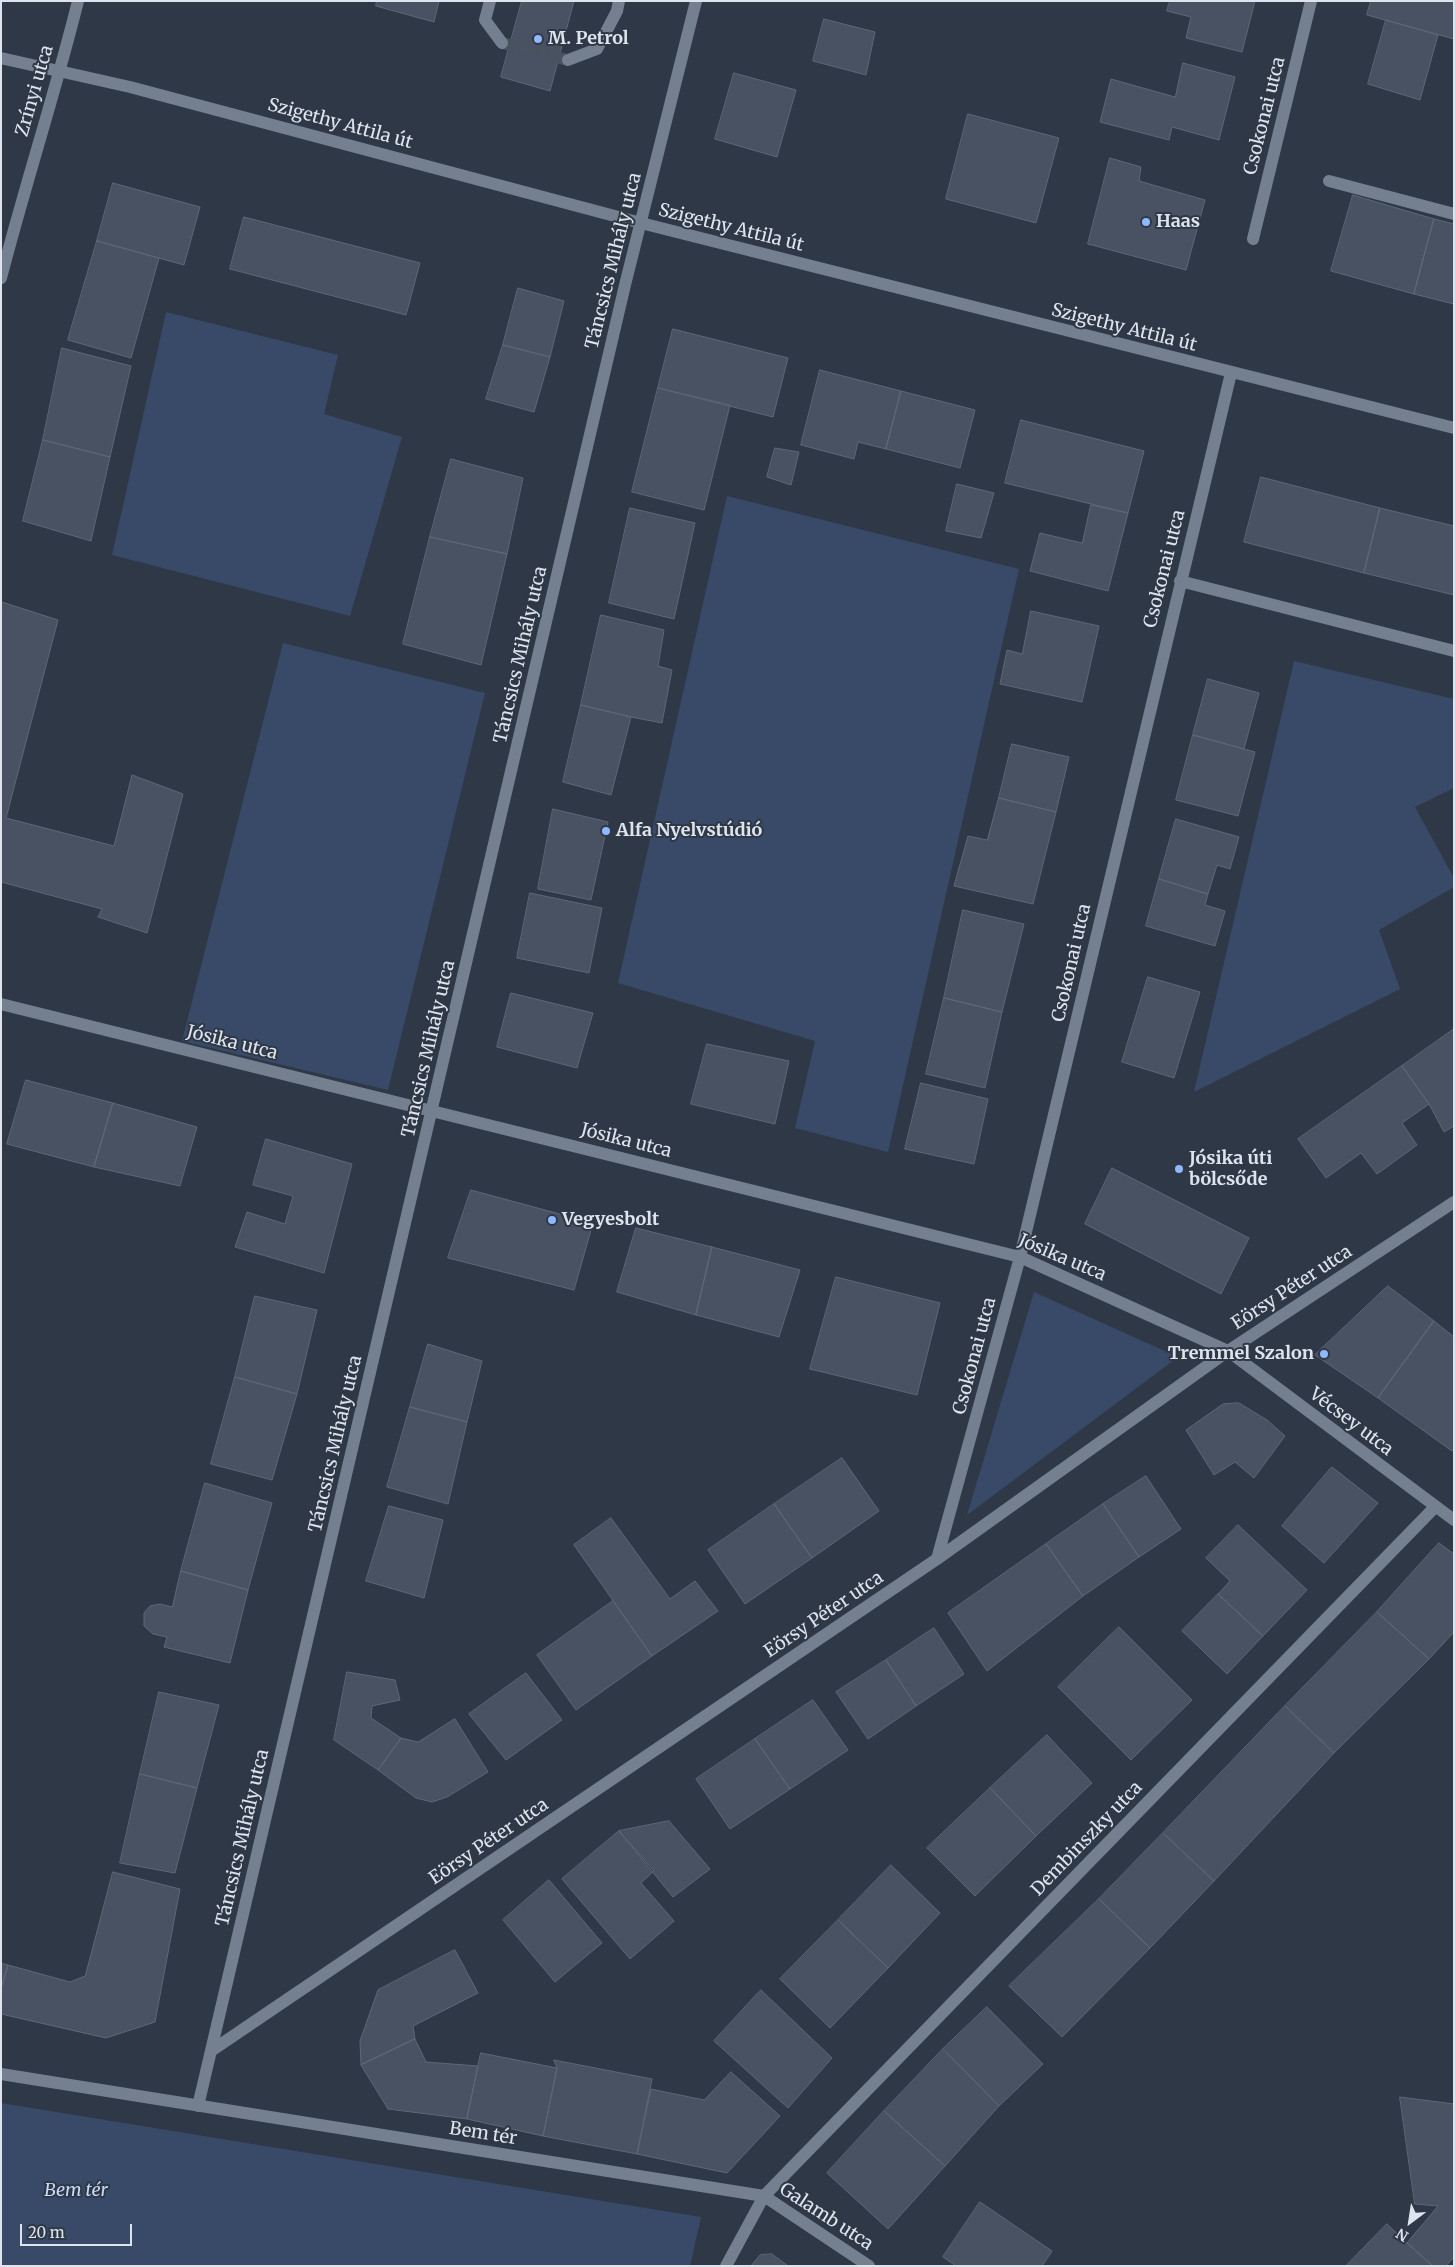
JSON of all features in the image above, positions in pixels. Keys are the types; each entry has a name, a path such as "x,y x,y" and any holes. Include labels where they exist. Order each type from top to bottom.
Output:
{"street":[{"name":"Zrínyi utca","path":"1,278 35,152 61,70 78,1"},
{"path":"490,1 485,20 502,44"},
{"path":"568,60 597,49 617,12 619,1"},
{"name":"Táncsics Mihály utca","path":"198,2106 620,304 696,1"},
{"name":"Csokonai utca","path":"1252,239 1311,1"},
{"name":"Szigethy Attila út","path":"1,58 61,70 641,223 1454,428"},
{"path":"1329,181 1454,214"},
{"name":"Csokonai utca","path":"937,1559 1020,1257 1231,373"},
{"path":"1180,581 1454,651"},
{"name":"Jósika utca","path":"1,1004 1020,1257 1228,1351"},
{"name":"Eörsy Péter utca","path":"211,2051 937,1559 1228,1351 1454,1202"},
{"name":"Vécsey utca","path":"1228,1351 1454,1520"},
{"name":"Dembinszky utca","path":"764,2196 1435,1507"},
{"name":"Bem tér","path":"1,2074 764,2196"},
{"path":"726,2266 764,2196"},
{"name":"Galamb utca","path":"764,2196 869,2266"}],"green space":[{"path":"166,312 338,355 324,414 402,437 350,616 112,555"},
{"path":"727,496 1019,569 888,1152 795,1128 815,1041 618,983"},
{"path":"283,643 485,693 388,1090 182,1041"},
{"path":"1294,661 1454,699 1454,788 1415,807 1454,878 1454,887 1379,930 1400,989 1194,1092"},
{"path":"1034,1292 1178,1357 967,1515"},
{"name":"Bem tér","path":"1,2103 701,2217 690,2266 1,2266"}],"building":[{"path":"377,1 439,1 434,22 376,6"},
{"name":"M. Petrol","path":"522,1 574,1 550,91 501,77"},
{"path":"1170,1 1255,1 1242,52 1186,38 1191,17 1167,11"},
{"path":"1371,1 1454,1 1454,39 1367,15"},
{"path":"824,19 875,32 866,75 813,61"},
{"path":"1386,20 1438,35 1420,100 1368,84"},
{"path":"1183,63 1235,77 1219,140 1172,127 1169,140 1100,122 1111,79 1175,97"},
{"path":"734,73 796,90 777,157 715,139"},
{"path":"968,114 1059,138 1036,223 946,199"},
{"name":"Haas","path":"1110,158 1141,167 1139,181 1205,200 1186,270 1088,244"},
{"path":"113,183 200,207 184,265 97,241"},
{"path":"1353,195 1434,219 1414,294 1331,271"},
{"path":"244,217 420,263 406,315 230,269"},
{"path":"1434,219 1454,224 1454,304 1414,294"},
{"path":"97,241 159,258 131,358 68,340"},
{"path":"518,288 564,301 550,357 503,345"},
{"path":"673,329 788,358 773,417 658,388"},
{"path":"503,345 550,357 534,412 486,399"},
{"path":"62,348 131,366 110,457 43,440"},
{"path":"820,370 901,391 886,449 858,442 854,459 801,445"},
{"path":"658,388 730,405 704,510 632,492"},
{"path":"901,391 975,410 960,468 886,449"},
{"path":"1021,420 1144,451 1128,513 1005,483"},
{"path":"43,440 110,457 91,541 23,521"},
{"path":"775,448 799,452 791,485 767,477"},
{"path":"451,459 523,478 507,554 430,537"},
{"path":"1261,477 1380,508 1364,573 1244,542"},
{"path":"957,484 994,493 981,538 946,531"},
{"path":"1091,505 1128,513 1108,591 1030,571 1040,533 1082,543"},
{"path":"630,508 695,523 674,619 609,603"},
{"path":"1380,508 1454,526 1454,595 1364,573"},
{"path":"430,537 507,554 481,665 403,644"},
{"path":"2,602 58,620 6,818 114,846 132,775 183,794 147,933 98,917 102,909 1,882"},
{"path":"1031,611 1099,626 1082,702 1000,684 1007,650 1022,654"},
{"path":"601,615 664,630 658,666 672,670 662,723 581,705"},
{"path":"1208,679 1259,693 1244,749 1193,735"},
{"path":"581,705 631,717 611,795 563,782"},
{"path":"1193,735 1255,752 1238,816 1176,800"},
{"path":"1012,744 1069,757 1056,812 999,798"},
{"path":"999,798 1056,812 1033,904 954,886 968,836 987,840"},
{"path":"553,809 608,822 591,900 538,889"},
{"path":"1176,819 1239,837 1230,869 1217,865 1208,894 1159,879"},
{"path":"1159,879 1208,894 1205,905 1225,911 1215,946 1146,926"},
{"path":"530,893 602,908 589,973 517,958"},
{"path":"963,910 1024,924 1002,1012 944,998"},
{"path":"1148,977 1200,992 1174,1078 1122,1062"},
{"path":"511,993 593,1013 577,1068 497,1047"},
{"path":"944,998 1002,1012 985,1088 926,1074"},
{"path":"1454,1029 1454,1126 1444,1132 1429,1104 1402,1066"},
{"path":"707,1044 789,1061 775,1124 691,1104"},
{"path":"1402,1066 1429,1104 1402,1123 1417,1145 1377,1174 1361,1153 1326,1178 1298,1139"},
{"path":"26,1080 113,1103 94,1167 7,1144"},
{"path":"921,1083 988,1099 974,1164 905,1149"},
{"path":"113,1103 197,1127 180,1186 94,1167"},
{"path":"266,1139 352,1164 324,1273 235,1247 247,1212 285,1224 293,1196 253,1185"},
{"name":"Jósika úti bölcsőde","path":"1112,1168 1249,1238 1221,1294 1085,1224"},
{"path":"471,1190 593,1223 574,1290 448,1258"},
{"path":"636,1228 712,1247 696,1315 617,1292"},
{"path":"712,1247 800,1270 779,1337 696,1315"},
{"path":"836,1277 940,1303 917,1395 810,1369"},
{"path":"1388,1286 1434,1321 1378,1398 1315,1355"},
{"path":"255,1296 317,1310 297,1394 235,1377"},
{"path":"1434,1321 1454,1337 1454,1448 1452,1451 1378,1398"},
{"path":"428,1344 482,1361 467,1422 410,1407"},
{"path":"235,1377 297,1394 272,1480 211,1464"},
{"path":"1239,1403 1267,1420 1285,1436 1254,1478 1235,1462 1214,1475 1186,1430 1223,1404"},
{"path":"410,1407 467,1422 448,1504 387,1487"},
{"path":"842,1458 879,1511 812,1558 774,1504"},
{"path":"1332,1467 1378,1503 1324,1563 1282,1526"},
{"path":"1146,1476 1181,1529 1139,1557 1103,1504"},
{"path":"205,1483 272,1503 248,1590 181,1571"},
{"path":"774,1504 812,1558 745,1604 708,1550"},
{"path":"1103,1504 1139,1557 1083,1596 1046,1544"},
{"path":"389,1506 443,1520 424,1598 366,1581"},
{"path":"611,1518 670,1599 695,1581 718,1611 652,1656 574,1545"},
{"path":"1238,1525 1307,1590 1263,1636 1218,1594 1230,1581 1206,1558"},
{"path":"1439,1543 1454,1554 1454,1632 1429,1659 1377,1612"},
{"path":"1046,1544 1083,1596 987,1671 948,1613"},
{"path":"181,1571 248,1590 230,1663 164,1647 167,1637 153,1634 144,1626 144,1613 150,1606 160,1604 172,1607"},
{"path":"1218,1594 1263,1636 1227,1674 1182,1631"},
{"path":"613,1601 652,1656 576,1710 537,1655"},
{"path":"1377,1612 1429,1659 1334,1753 1285,1706"},
{"path":"1119,1627 1192,1700 1131,1760 1058,1687"},
{"path":"934,1628 964,1674 916,1706 886,1660"},
{"path":"886,1660 916,1706 868,1739 836,1692"},
{"path":"347,1672 395,1680 400,1700 372,1706 371,1718 401,1738 378,1770 334,1740"},
{"path":"526,1673 562,1720 506,1760 469,1714"},
{"path":"159,1692 219,1705 197,1788 140,1774"},
{"path":"813,1700 848,1750 790,1789 755,1739"},
{"path":"1285,1706 1334,1753 1214,1881 1163,1833"},
{"path":"455,1719 488,1772 447,1797 432,1802 416,1798 378,1770 401,1738 418,1742"},
{"path":"1047,1735 1092,1783 1036,1836 990,1788"},
{"path":"755,1739 790,1789 730,1829 696,1779"},
{"path":"140,1774 197,1788 175,1873 120,1863"},
{"path":"990,1788 1036,1836 975,1896 927,1848"},
{"path":"669,1821 710,1869 673,1897 619,1831"},
{"path":"619,1831 654,1871 641,1883 674,1921 630,1959 562,1879"},
{"path":"1163,1833 1214,1881 1150,1948 1099,1899"},
{"path":"891,1865 940,1913 888,1968 838,1920"},
{"path":"113,1872 180,1889 155,2022 106,2038 1,2014 1,1989 8,1965 70,1982 85,1976"},
{"path":"549,1880 602,1943 555,1982 503,1920"},
{"path":"1099,1899 1150,1948 1062,2037 1009,1986"},
{"path":"838,1920 888,1968 830,2028 780,1979"},
{"path":"455,1950 478,1993 413,2026 415,2039 361,2065 360,2041 378,1990"},
{"path":"1,1963 8,1965 1,1989"},
{"path":"761,1990 832,2058 788,2108 714,2041"},
{"path":"987,2007 1043,2064 999,2106 943,2049"},
{"path":"415,2039 426,2062 478,2066 467,2119 388,2109 361,2065"},
{"path":"943,2049 999,2106 945,2166 884,2111"},
{"path":"481,2053 557,2068 543,2136 467,2119"},
{"path":"554,2060 652,2079 637,2154 543,2136 557,2068"},
{"path":"731,2072 780,2116 727,2173 637,2154 651,2089 704,2100"},
{"path":"1400,2097 1454,2104 1454,2257 1446,2266 1433,2266 1407,2243 1438,2206 1415,2204"},
{"path":"884,2111 945,2166 888,2229 827,2173"},
{"path":"980,2202 1052,2251 1042,2266 956,2266 943,2257"},
{"path":"1387,2224 1407,2243 1433,2266 1346,2266"},
{"path":"772,2254 788,2266 751,2266 760,2255"}],"tunnel":[{"path":"502,43 568,60"}],"place":[{"name":"M. Petrol","path":"538,39"},
{"name":"Haas","path":"1146,222"},
{"name":"Alfa Nyelvstúdió","path":"606,831"},
{"name":"Jósika úti bölcsőde","path":"1179,1169"},
{"name":"Vegyesbolt","path":"552,1220"},
{"name":"Tremmel Szalon","path":"1324,1354"}]}
